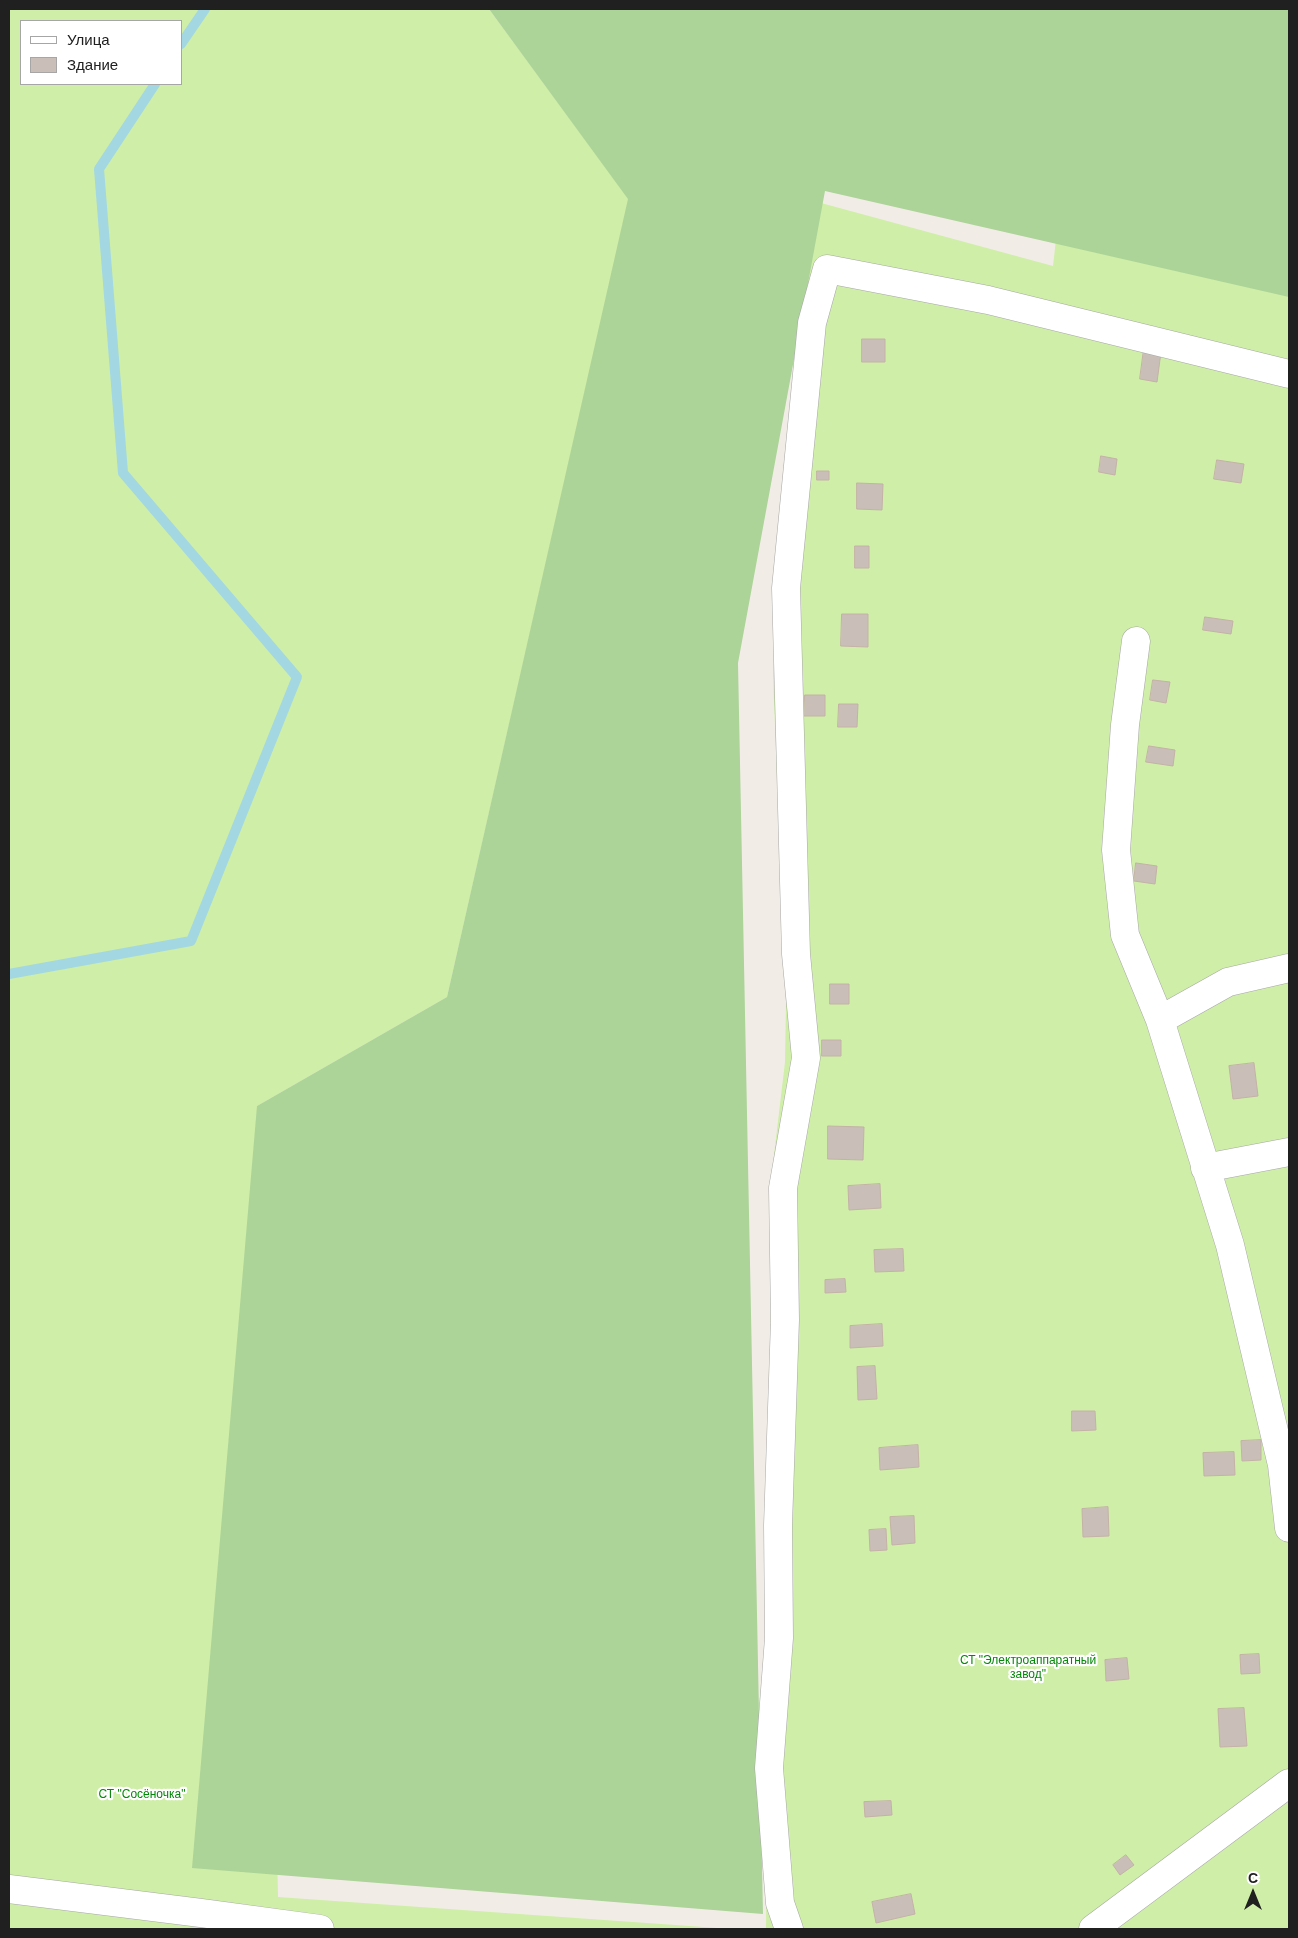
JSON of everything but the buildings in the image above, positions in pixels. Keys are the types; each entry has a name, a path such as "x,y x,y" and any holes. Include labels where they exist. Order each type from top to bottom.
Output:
{"street":[{"path":"790,1929 780,1903 769,1768 780,1638 778,1525 784,1320 782,1188 806,1058 796,954 786,588 812,324 827,270 988,300 1289,374"},
{"path":"1136,641 1125,725 1116,850 1125,935 1160,1020 1230,1245 1286,1464 1289,1528"},
{"path":"1160,1020 1228,982 1289,968"},
{"path":"1206,1168 1289,1152"},
{"path":"1093,1929 1289,1783"},
{"path":"9,1889 286,1927 320,1929"}],"green space":[{"name":"СТ \"Сосёночка\"","path":"9,9 489,9 629,199 447,997 257,1106 268,1414 278,1897 732,1929 9,1929"},
{"path":"489,9 1289,9 1289,297 825,191 738,663 763,1914 192,1868 257,1106 447,997 628,199"},
{"name":"СТ \"Электроаппаратный завод\"","path":"1082,9 1289,55 1289,1929 766,1929 772,1172 785,1062 786,1004 773,676 789,429 810,200 1053,266"}],"waterway":[{"path":"182,43 205,9"},
{"path":"9,974 191,941 297,677 123,473 99,169 154,85"}]}
